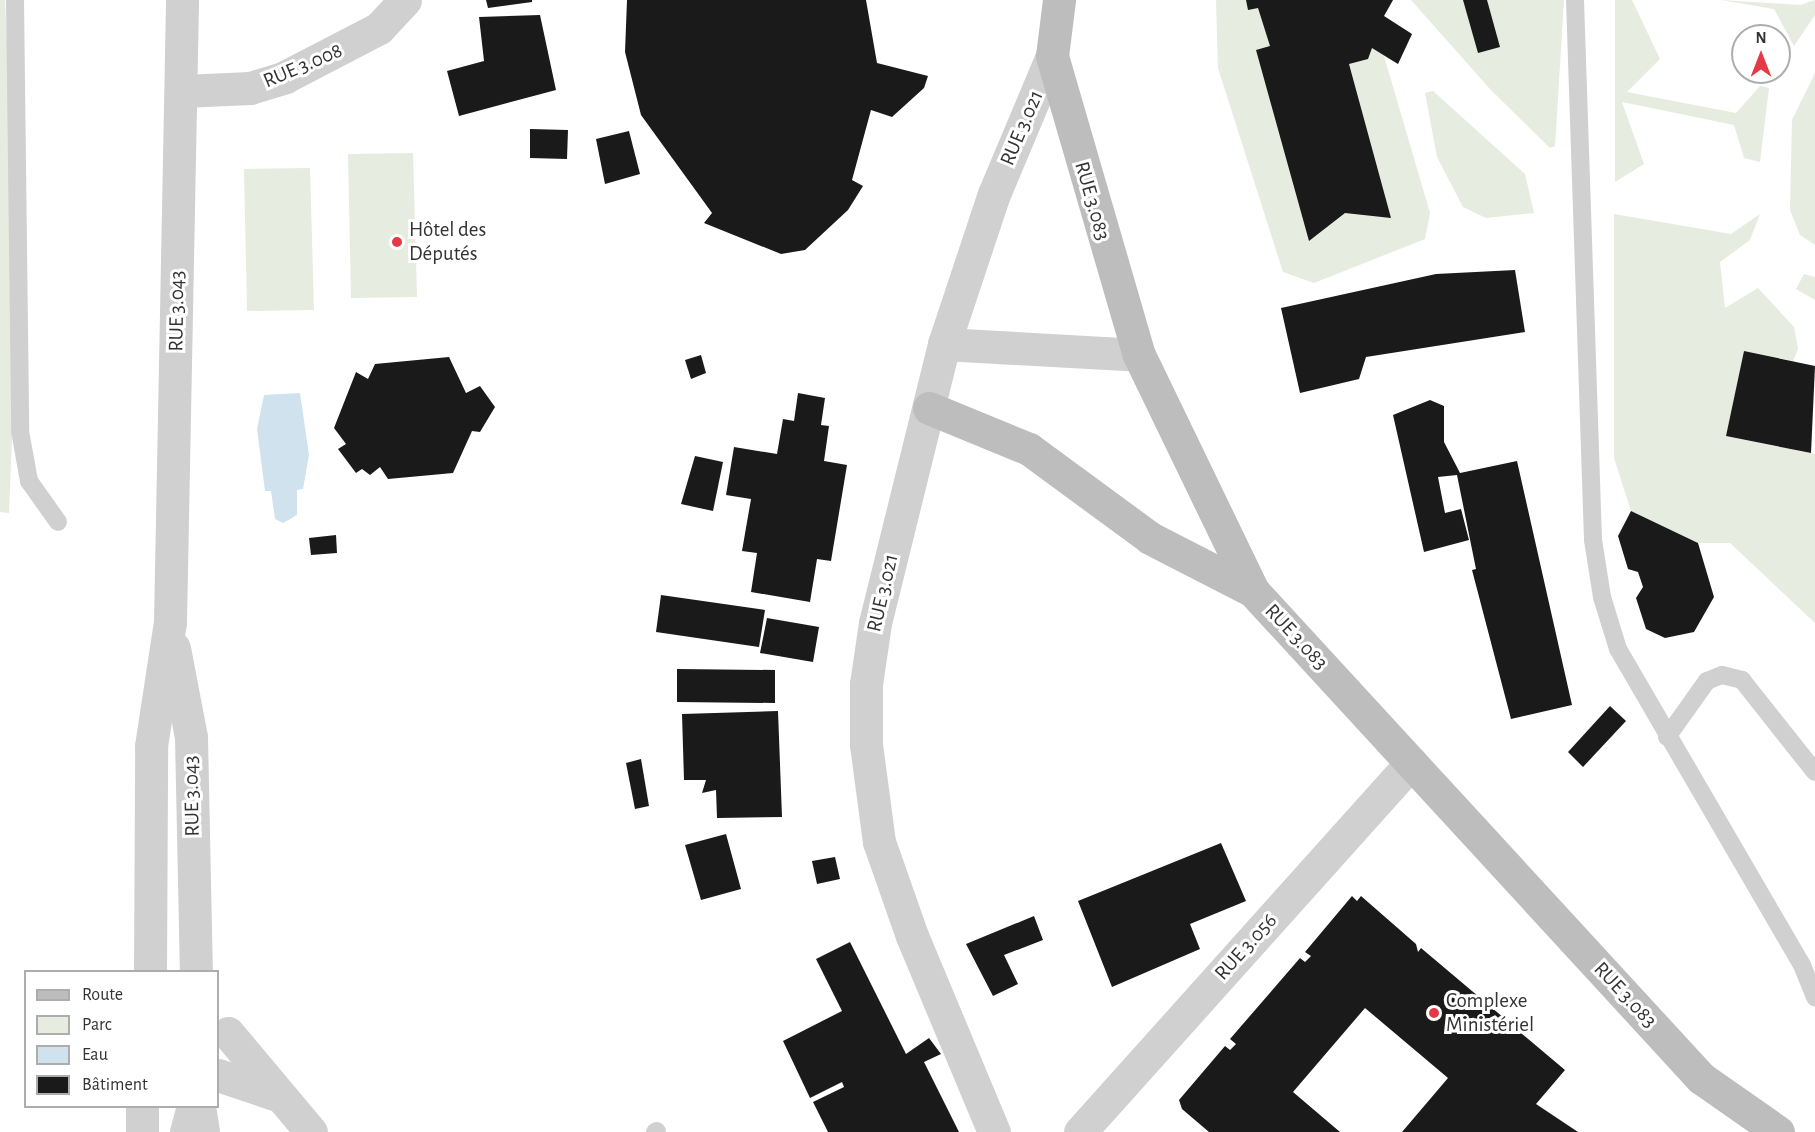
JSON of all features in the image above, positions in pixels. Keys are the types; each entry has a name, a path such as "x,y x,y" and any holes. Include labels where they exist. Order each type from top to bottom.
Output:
{"main road":[{"name":"RUE 3.083","path":"1059,0 1052,56 1139,356 1253,591 1701,1078 1778,1132"},
{"path":"928,408 1029,449 1150,538 1253,591"},
{"path":"1701,1078 1737,1132"}],"street":[{"name":"RUE 3.043","path":"150,970 151,746 170,622 183,91 182,0"},
{"name":"RUE 3.008","path":"183,91 250,88 285,77 379,28 405,0"},
{"name":"RUE 3.021","path":"994,1132 912,936 879,842 866,745 866,684 875,623 944,344 994,194 1052,56"},
{"path":"944,344 1139,356"},
{"name":"RUE 3.043","path":"170,622 191,737 196,970"},
{"name":"RUE 3.056","path":"1080,1132 1411,763"},
{"path":"219,1057 223,1022"},
{"path":"223,1022 311,1132"},
{"path":"219,1075 280,1096"},
{"path":"142,1108 142,1132"},
{"path":"186,1132 193,1108"}],"lane":[{"path":"15,0 20,431 29,481 58,522"},
{"path":"1575,0 1593,540 1602,597 1618,649 1667,737 1803,965 1815,997"},
{"path":"1667,737 1707,681 1722,675 1742,680 1815,772"},
{"path":"207,1108 211,1132"}],"green space":[{"path":"0,0 5,0 18,288 9,513 0,512"},
{"path":"1216,0 1393,0 1384,16 1412,34 1398,64 1384,56 1430,213 1425,239 1314,283 1283,272 1218,68"},
{"path":"1411,0 1564,0 1555,146 1550,148 1489,88"},
{"path":"1615,0 1632,0 1660,59 1627,92 1736,113 1760,86 1769,88 1760,162 1744,158 1734,125 1622,102 1644,164 1615,182"},
{"path":"1721,0 1800,5 1815,0 1815,15 1794,46 1791,40 1791,24 1782,24 1774,9"},
{"path":"1815,73 1815,245 1800,235 1790,210 1792,120"},
{"path":"1433,91 1525,174 1534,213 1486,218 1463,207 1437,157 1425,93"},
{"path":"413,153 417,297 351,298 348,154"},
{"path":"310,168 314,310 247,311 244,169"},
{"path":"1614,214 1731,234 1760,214 1750,240 1720,262 1725,308 1758,288 1794,327 1798,349 1793,361 1744,351 1726,436 1815,454 1815,623 1730,543 1698,543 1631,511 1614,458"},
{"path":"1804,274 1815,277 1815,300 1796,289"}],"water":[{"path":"300,393 309,455 303,489 297,490 297,515 283,523 275,519 271,491 265,491 257,429 264,395"}],"building":[{"path":"486,0 532,0 532,2 488,8"},
{"path":"627,0 866,0 877,63 928,76 924,88 892,117 871,110 852,180 863,186 848,210 805,250 781,254 704,223 712,213 641,115 625,52"},
{"path":"1246,0 1393,0 1384,16 1412,34 1398,64 1372,48 1368,59 1349,64 1391,218 1345,213 1309,241 1256,50 1270,46 1258,8 1248,10"},
{"path":"1463,0 1487,0 1500,47 1478,53"},
{"path":"540,15 556,90 459,116 447,71 484,61 479,17"},
{"path":"530,129 568,130 567,159 530,158"},
{"path":"629,131 640,174 605,184 596,139"},
{"path":"1515,270 1525,332 1366,357 1359,379 1300,393 1281,308 1436,274"},
{"path":"1744,351 1815,366 1811,453 1726,436"},
{"path":"701,355 706,373 691,379 685,360"},
{"path":"449,357 466,393 480,386 495,407 480,432 472,431 453,473 388,479 380,467 370,475 362,469 356,473 338,449 346,444 334,428 356,372 368,379 375,364"},
{"path":"798,393 825,398 821,425 829,426 824,461 847,465 831,561 817,559 810,602 751,592 757,553 742,551 751,499 726,495 734,447 777,454 783,419 794,421"},
{"path":"1430,400 1444,406 1444,442 1460,473 1517,461 1572,705 1511,719 1472,570 1476,569 1457,475 1438,477 1445,513 1461,509 1469,540 1424,552 1393,415"},
{"path":"695,456 723,462 713,511 681,504"},
{"path":"1631,511 1698,543 1714,597 1694,632 1665,638 1646,629 1636,598 1643,587 1638,572 1628,569 1618,536"},
{"path":"336,535 337,553 311,555 309,538"},
{"path":"661,595 765,610 759,647 656,632"},
{"path":"767,618 819,627 813,662 760,653"},
{"path":"677,669 775,670 775,703 677,702"},
{"path":"1610,706 1626,721 1583,767 1568,752"},
{"path":"778,711 782,817 717,818 716,790 702,793 706,780 684,780 682,714"},
{"path":"641,759 649,806 635,809 626,763"},
{"path":"726,834 741,889 701,900 685,845"},
{"path":"1221,843 1246,901 1190,924 1200,949 1112,987 1078,901"},
{"path":"835,857 840,879 817,884 812,861"},
{"name":"Complexe Ministériel","path":"1352,896 1357,901 1361,896 1416,944 1418,952 1421,948 1504,1018 1500,1023 1505,1028 1509,1023 1565,1070 1536,1104 1578,1132 1402,1132 1448,1078 1365,1008 1293,1092 1340,1132 1209,1132 1182,1109 1179,1100 1225,1046 1230,1050 1236,1044 1230,1039 1300,958 1305,962 1311,956 1305,952"},
{"path":"1034,916 1043,940 1004,955 1018,984 993,996 966,944"},
{"path":"850,942 906,1054 929,1038 941,1054 924,1062 959,1132 828,1132 813,1102 844,1087 842,1082 810,1098 783,1041 842,1011 816,959"}],"place":[{"name":"Hôtel des Députés","path":"397,242"},
{"name":"Complexe Ministériel","path":"1434,1013"}]}
